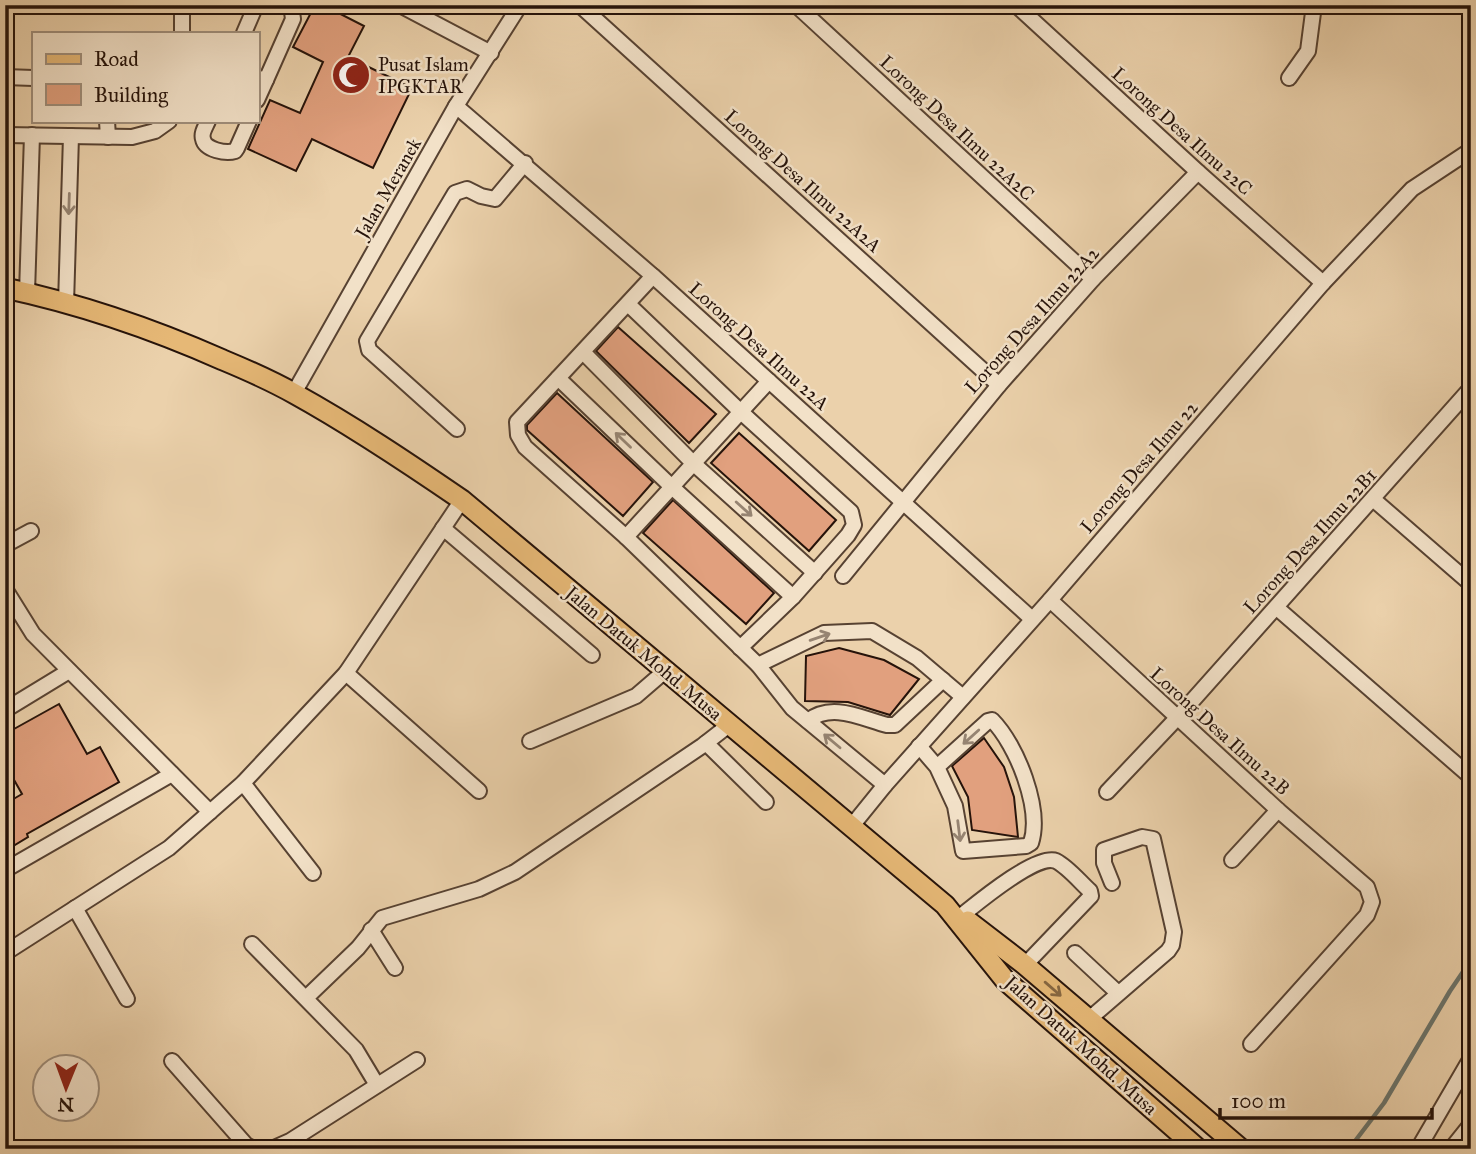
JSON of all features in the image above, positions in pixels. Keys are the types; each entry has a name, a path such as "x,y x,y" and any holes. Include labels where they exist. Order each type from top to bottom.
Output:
{"main road":[{"name":"Jalan Datuk Mohd. Musa","path":"5,288 167,336 294,393 404,460 462,500 945,905 1025,965 1241,1149"},
{"name":"Jalan Datuk Mohd. Musa","path":"945,905 1005,979 1198,1149"}],"street":[{"path":"182,5 182,32"},
{"path":"244,32 256,5"},
{"path":"261,79 293,19 291,5"},
{"path":"400,5 491,53"},
{"name":"Jalan Meranek","path":"294,393 456,106 520,5"},
{"name":"Lorong Desa Ilmu 22A2C","path":"796,5 1093,279"},
{"name":"Lorong Desa Ilmu 22C","path":"1016,5 1323,283"},
{"path":"1289,78 1308,51 1314,5"},
{"name":"Lorong Desa Ilmu 22A2A","path":"582,7 999,385"},
{"path":"5,77 32,78"},
{"name":"Lorong Desa Ilmu 22A","path":"456,106 653,276 1032,619"},
{"path":"107,122 108,137"},
{"path":"5,135 132,137 146,135 167,122"},
{"path":"208,122 202,134 204,142 207,146 226,153 235,151 249,122"},
{"path":"27,293 32,135"},
{"path":"66,304 71,136"},
{"name":"Lorong Desa Ilmu 22","path":"851,827 1323,283 1412,189 1471,150"},
{"path":"457,429 369,350 368,341 456,193 467,189 495,199 525,163"},
{"name":"Lorong Desa Ilmu 22A2","path":"843,576 999,385 1093,279 1198,172"},
{"path":"653,276 517,422 518,435 525,447 626,537 758,665 792,708 885,785"},
{"path":"628,303 741,412 851,512 853,525 848,535 793,597 740,648"},
{"path":"583,352 693,463 815,573"},
{"path":"558,378 793,597"},
{"path":"626,537 769,381"},
{"name":"Lorong Desa Ilmu 22B1","path":"1107,792 1277,608 1469,392"},
{"path":"1373,499 1471,584"},
{"path":"5,953 169,848 243,783 346,673 462,500"},
{"path":"443,528 592,655"},
{"path":"5,545 31,531"},
{"path":"5,589 33,634 210,812"},
{"name":"Lorong Desa Ilmu 22B","path":"1050,600 1278,810 1367,887 1371,902 1367,915 1251,1044"},
{"path":"1277,608 1471,778"},
{"path":"758,665 824,633 872,631 917,658 963,697"},
{"path":"5,710 69,671"},
{"path":"530,741 636,696 665,671"},
{"path":"346,673 479,791"},
{"path":"808,721 822,712 832,711 895,725 943,680"},
{"path":"919,747 937,767 955,806 963,851 1026,846 1031,843 1031,800 1028,787 1017,756 1001,729 992,720 937,767"},
{"path":"307,997 358,948 382,918 479,889 515,872 729,725"},
{"path":"706,743 766,802"},
{"path":"5,870 172,774"},
{"path":"243,783 313,873"},
{"path":"1233,860 1278,810"},
{"path":"1088,1020 1172,945 1174,932 1153,839 1142,837 1104,850 1104,863 1112,883"},
{"path":"961,916 1014,875 1046,862 1058,863 1090,891 1091,896 1025,965"},
{"path":"75,908 127,999"},
{"path":"371,930 396,968"},
{"path":"252,944 307,997 356,1050 377,1085"},
{"path":"1075,953 1118,993"},
{"path":"1420,1148 1471,1058"},
{"path":"272,1149 291,1145 417,1060"},
{"path":"172,1061 246,1145 254,1149"},
{"path":"1451,1149 1471,1124"}],"building":[{"name":"Pusat Islam IPGKTAR","path":"315,5 323,5 364,26 348,57 412,88 373,168 312,139 296,171 248,149 270,100 300,113 323,62 293,47"},
{"path":"618,327 716,414 689,443 596,351"},
{"path":"557,393 653,482 623,516 527,430 527,425"},
{"path":"739,433 836,520 809,551 711,463"},
{"path":"673,500 774,593 746,624 643,533"},
{"path":"839,648 884,660 919,679 890,715 848,702 805,701 806,656"},
{"path":"59,704 87,754 100,747 119,782 27,834 28,837 5,851 5,804 22,794 5,764 5,734"},
{"path":"984,738 1004,767 1014,797 1018,837 972,830 968,797 952,766"}],"waterway":[{"path":"1349,1149 1384,1103 1471,960"}],"place":[{"name":"Pusat Islam IPGKTAR","path":"351,75"}]}
